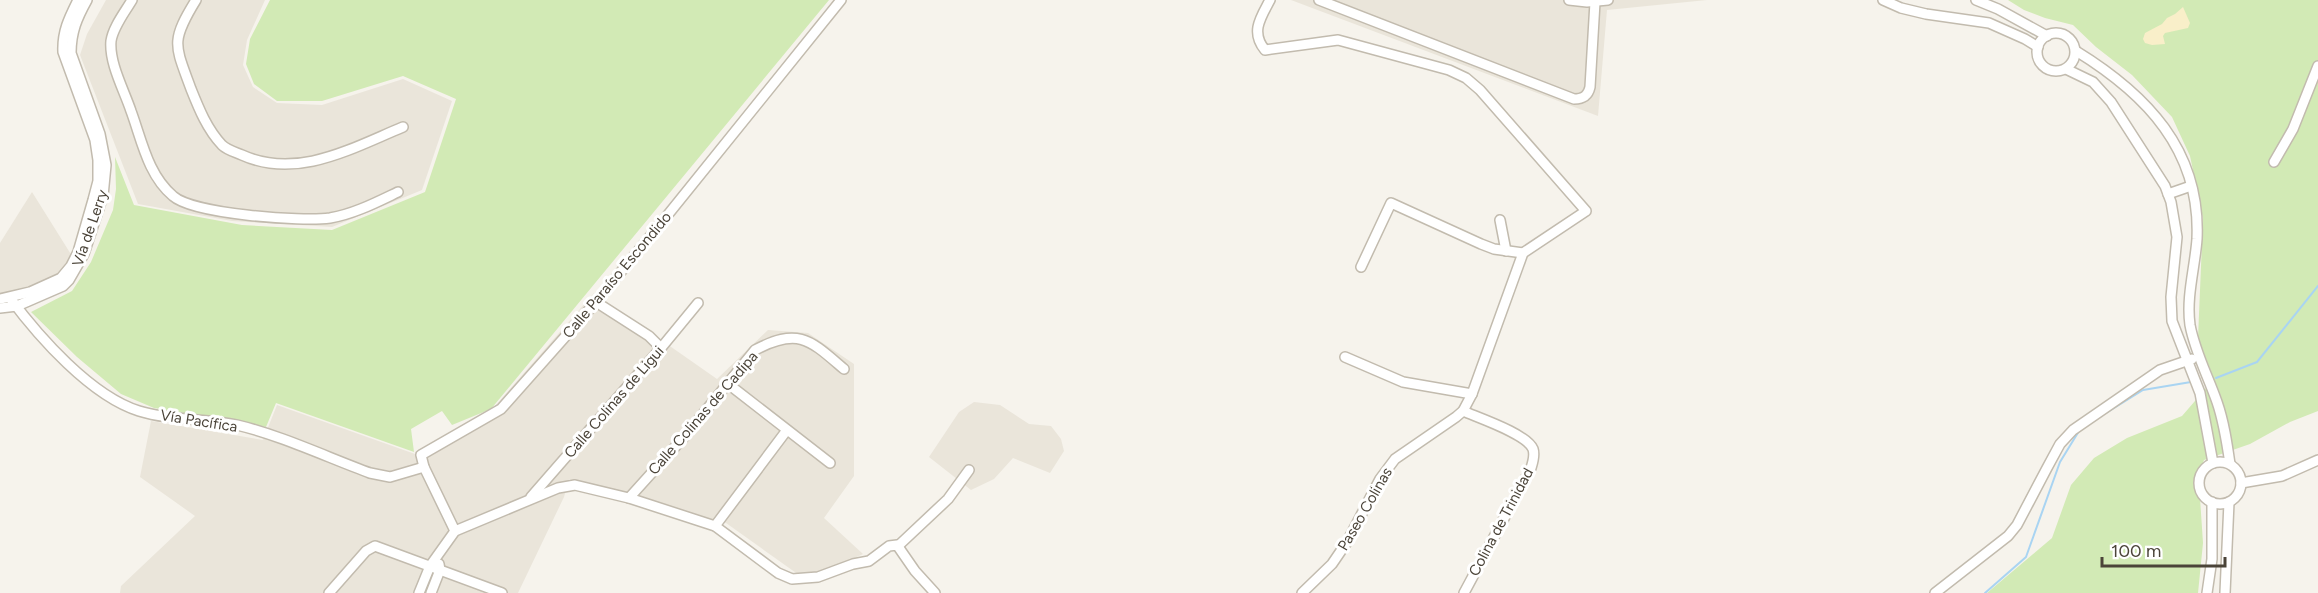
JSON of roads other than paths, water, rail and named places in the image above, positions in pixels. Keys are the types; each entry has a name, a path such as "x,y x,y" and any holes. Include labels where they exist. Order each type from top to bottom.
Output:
{"street":[{"name":"Vía de Lerry","path":"0,298 10,298 61,278 71,266 78,252 98,181 95,140 62,38 78,0"},
{"name":"Vía de Lerry","path":"0,308 17,306 63,286 74,274 84,254 104,190 106,165 100,134 67,52 75,21 87,0"},
{"path":"132,0 111,40 116,69 147,160 157,179 174,198 192,207 211,211 312,219 330,218 349,213 398,192"},
{"path":"196,0 180,29 177,41 178,54 206,124 224,147 250,159 277,165 303,164 325,158 403,127"},
{"name":"Calle Paraíso Escondido","path":"424,467 422,454 501,410 596,302 841,0"},
{"path":"1270,0 1259,20 1256,33 1259,43 1265,50 1338,40 1449,69 1466,78 1480,90 1586,211 1523,253 1481,244 1391,203 1361,267"},
{"path":"1318,0 1574,99 1585,96 1590,87 1595,2"},
{"path":"1569,0 1595,2 1608,0"},
{"path":"1883,0 1900,8 1926,14 1989,23 2038,47"},
{"path":"1976,0 2014,17 2047,36"},
{"path":"2066,69 2073,61 2076,51 2074,45 2066,35 2059,33 2047,36 2038,47 2039,60 2042,65 2054,71 2066,69 2093,82 2111,102 2171,202 2177,237 2171,297 2172,321 2200,393 2213,463"},
{"path":"2076,51 2112,74 2145,104 2174,140 2184,160 2191,186 2197,237 2190,321 2198,357 2223,420 2230,464"},
{"path":"2274,162 2293,129 2318,66"},
{"path":"2168,194 2191,186"},
{"path":"1500,220 1506,251"},
{"name":"Paseo Colinas","path":"1302,593 1332,564 1347,542 1380,479 1395,459 1463,411 1472,394 1523,253"},
{"name":"Vía Pacífica","path":"10,298 56,352 108,396 137,410 170,417 237,425 370,473 390,477 424,467"},
{"path":"596,302 649,336 661,348"},
{"name":"Calle Colinas de Ligui","path":"529,499 698,303"},
{"name":"Calle Colinas de Cadipa","path":"629,498 755,350 771,341 804,338 816,345 844,369"},
{"path":"1345,357 1403,382 1472,394"},
{"path":"1935,593 2008,536 2017,525 2060,444 2073,430 2160,370 2198,357"},
{"path":"727,383 830,463"},
{"name":"Colina de Trinidad","path":"1463,411 1520,437 1533,450 1531,468 1464,593"},
{"path":"715,526 787,430"},
{"path":"2241,483 2282,476 2318,460"},
{"path":"2213,463 2230,464 2239,472 2241,483 2237,495 2229,502 2212,502 2201,491 2199,482 2205,468 2213,463"},
{"path":"424,467 455,531"},
{"path":"898,546 948,499 969,470"},
{"path":"419,593 430,566 455,531 529,499 558,488 575,485 629,498 715,526 778,573 792,579 818,578 853,564 869,561 893,544 898,546 909,564 935,593"},
{"path":"2208,593 2212,559 2212,502"},
{"path":"2225,593 2229,502"},
{"path":"330,593 366,551 375,546 502,593"},
{"path":"431,593 440,570 438,556"}],"waterway":[{"path":"2216,378 2257,362 2318,286"},
{"path":"2106,413 2143,390 2191,382"},
{"path":"1985,593 2026,557 2060,462 2079,431"}]}
